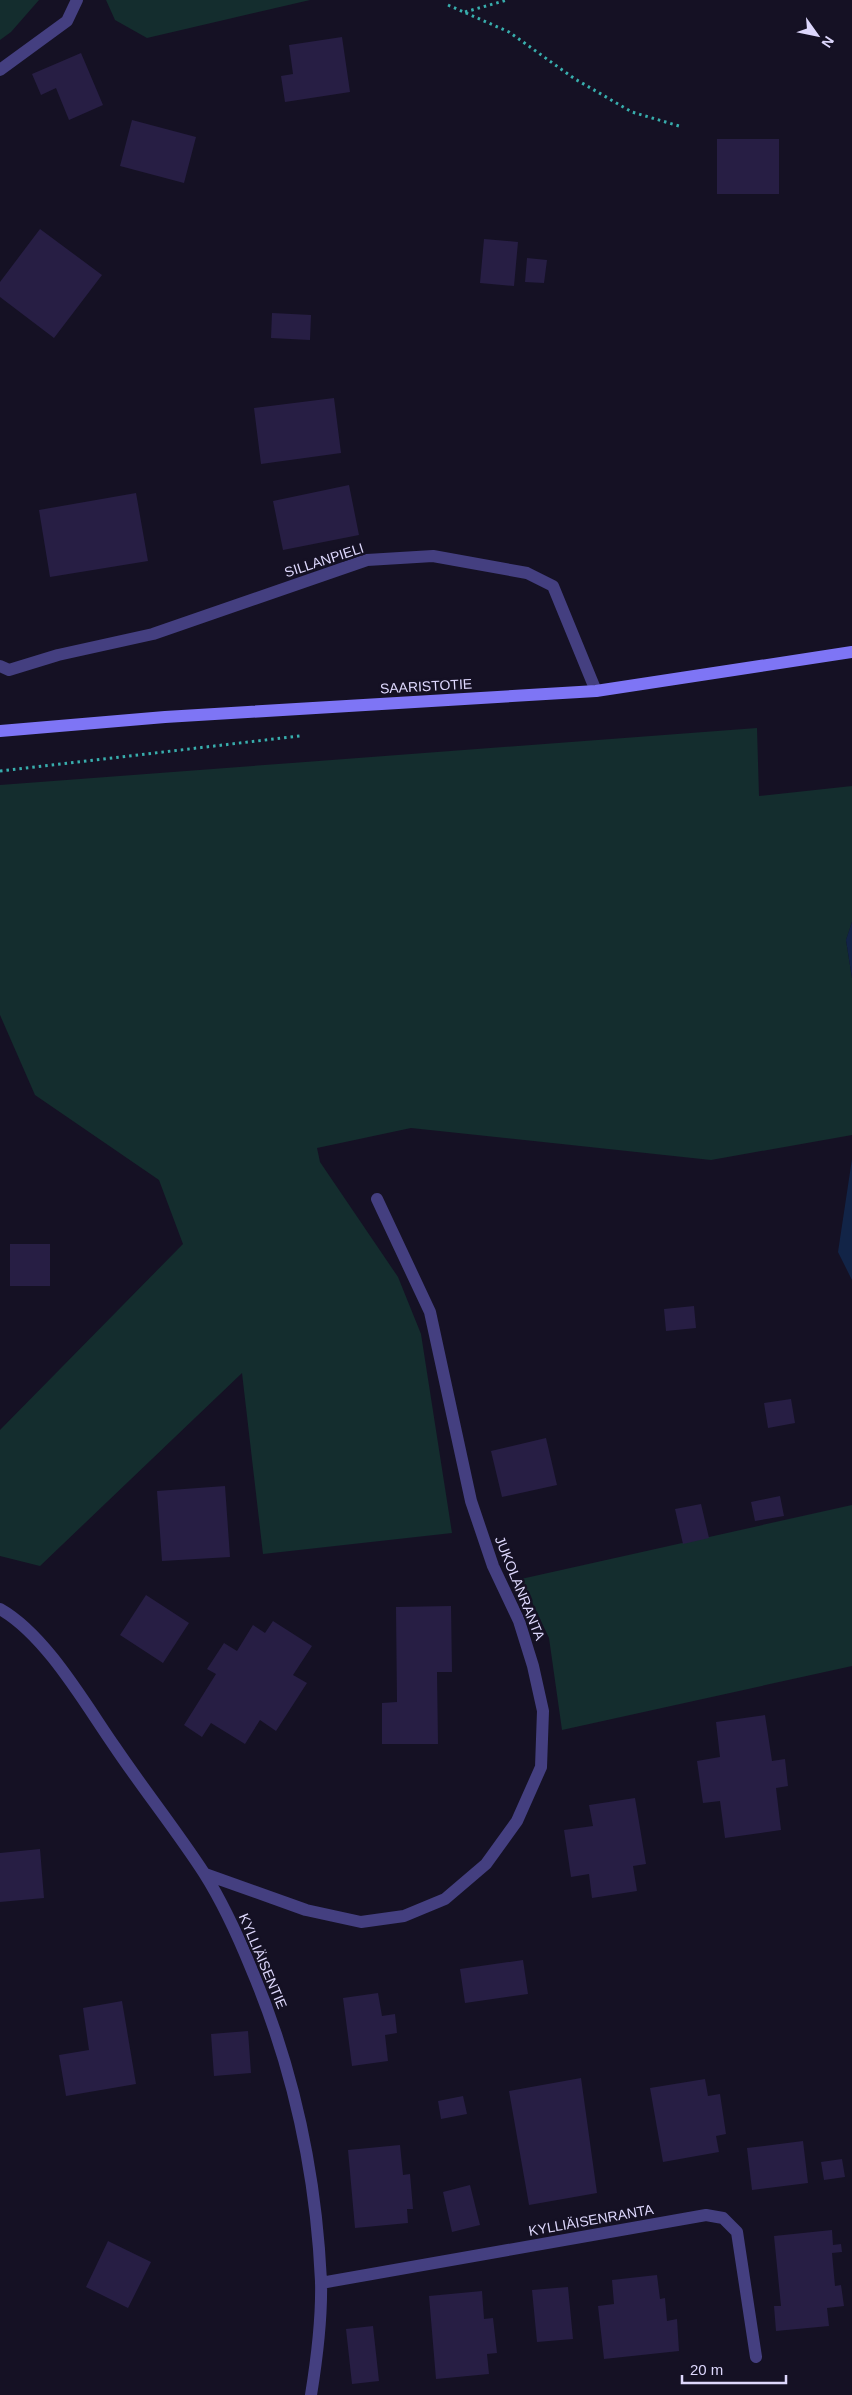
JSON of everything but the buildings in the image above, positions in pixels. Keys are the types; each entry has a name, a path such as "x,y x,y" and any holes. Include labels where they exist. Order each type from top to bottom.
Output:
{"main road":[{"name":"SAARISTOTIE","path":"0,731 165,717 596,691 852,652"}],"street":[{"path":"0,70 67,21 77,0"},
{"name":"SILLANPIELI","path":"0,666 9,670 58,655 153,634 367,560 433,556 527,573 553,586 596,691"},
{"name":"JUKOLANRANTA","path":"205,1874 306,1910 361,1922 404,1916 445,1899 486,1864 517,1821 541,1767 543,1711 533,1666 519,1621 493,1566 471,1501 430,1312 377,1199"},
{"name":"KYLLIÄISENTIE","path":"0,1609 11,1616 50,1654 205,1874 236,1930 281,2044 300,2119 315,2204 321,2283 316,2363 311,2395"},
{"name":"KYLLIÄISENRANTA","path":"321,2283 706,2215 723,2218 737,2232 756,2357"}],"path":[{"path":"464,12 507,0"},
{"path":"448,5 509,32 575,79 632,112 680,126"}],"green space":[{"path":"0,0 39,0 11,32 0,40"},
{"path":"106,0 310,0 147,38 115,20"},
{"path":"757,728 759,796 852,786 852,922 846,940 852,978 852,1135 711,1160 411,1128 317,1148 320,1162 398,1277 421,1334 452,1533 263,1554 242,1373 40,1566 0,1556 0,1430 183,1244 159,1180 35,1095 0,1015 0,785"},
{"path":"852,1505 852,1666 562,1730 549,1638 521,1579"}],"water":[{"path":"852,922 852,978 846,940"},
{"path":"852,1159 852,1280 838,1252"}]}
